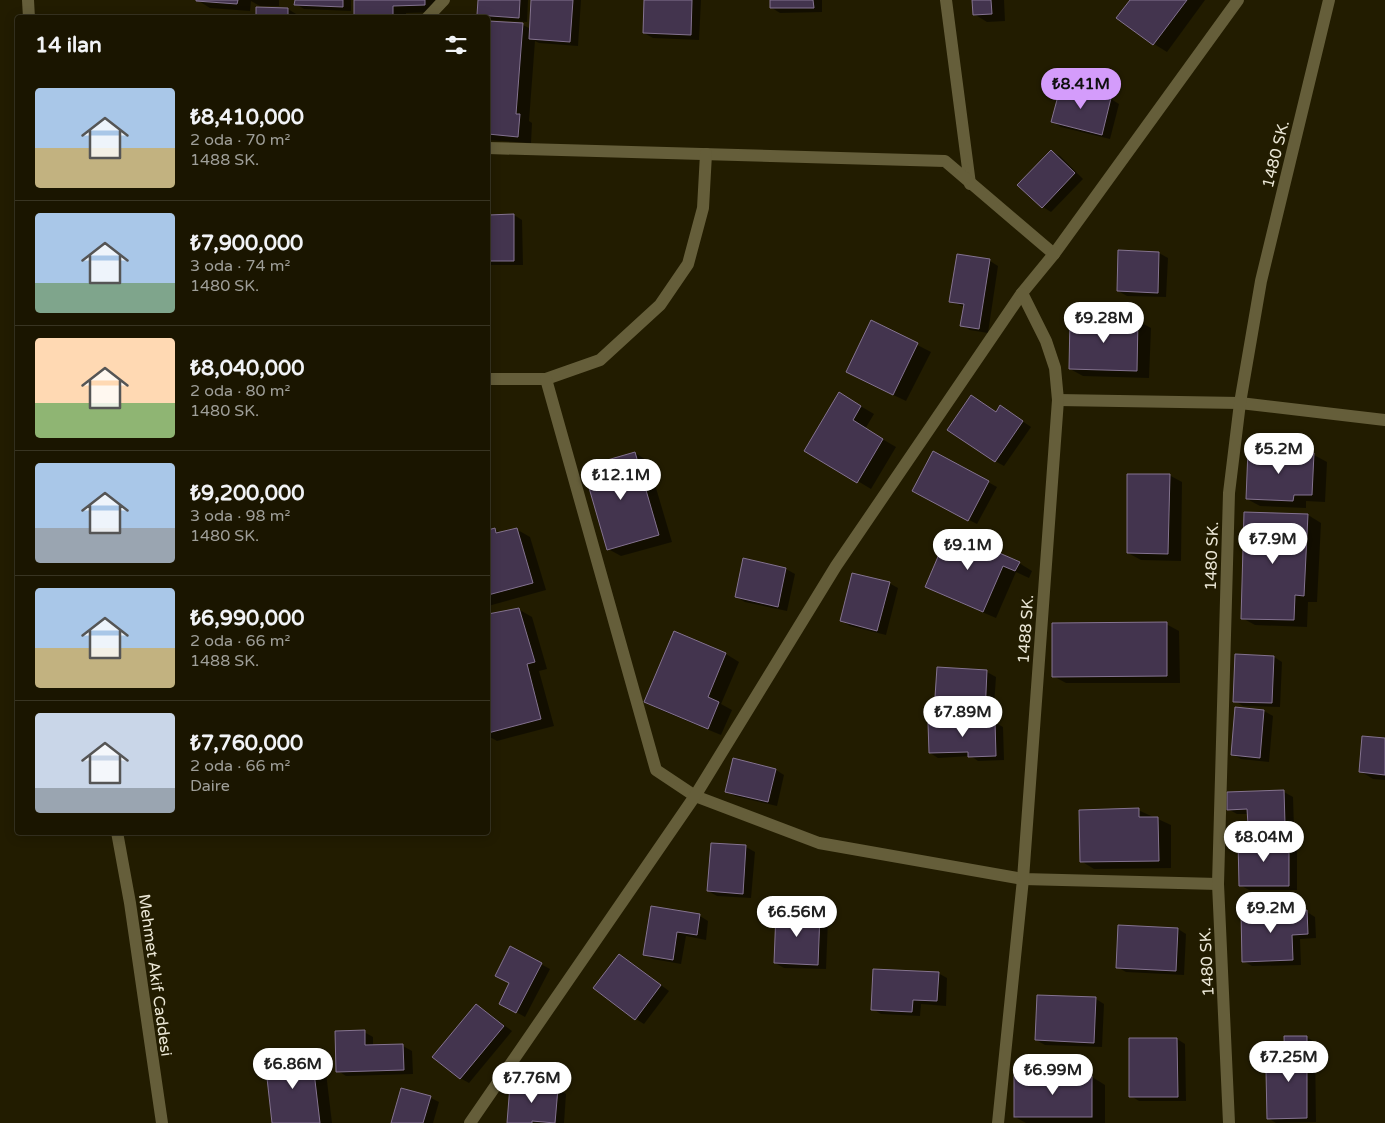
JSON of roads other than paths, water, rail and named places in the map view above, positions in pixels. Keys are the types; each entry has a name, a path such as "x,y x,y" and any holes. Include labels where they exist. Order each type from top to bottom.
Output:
{"street":[{"path":"28,0 29,15"},
{"path":"430,15 444,0"},
{"path":"946,0 970,184"},
{"path":"470,1123 696,796 836,566 1022,293 1054,254 1238,0"},
{"name":"1480 SK.","path":"1230,1123 1218,884 1229,494 1240,403 1260,281 1329,0"},
{"path":"490,148 945,161 1054,254"},
{"path":"490,379 546,379 600,360 660,305 688,264 703,208 706,154"},
{"name":"1488 SK.","path":"998,1123 1023,879 1058,400 1054,368 1046,341 1022,293"},
{"path":"546,379 656,770 696,796 819,843 1023,879 1218,884"},
{"path":"1058,400 1240,403 1385,420"},
{"name":"Mehmet Akif Caddesi","path":"118,835 130,903 162,1123"}]}
